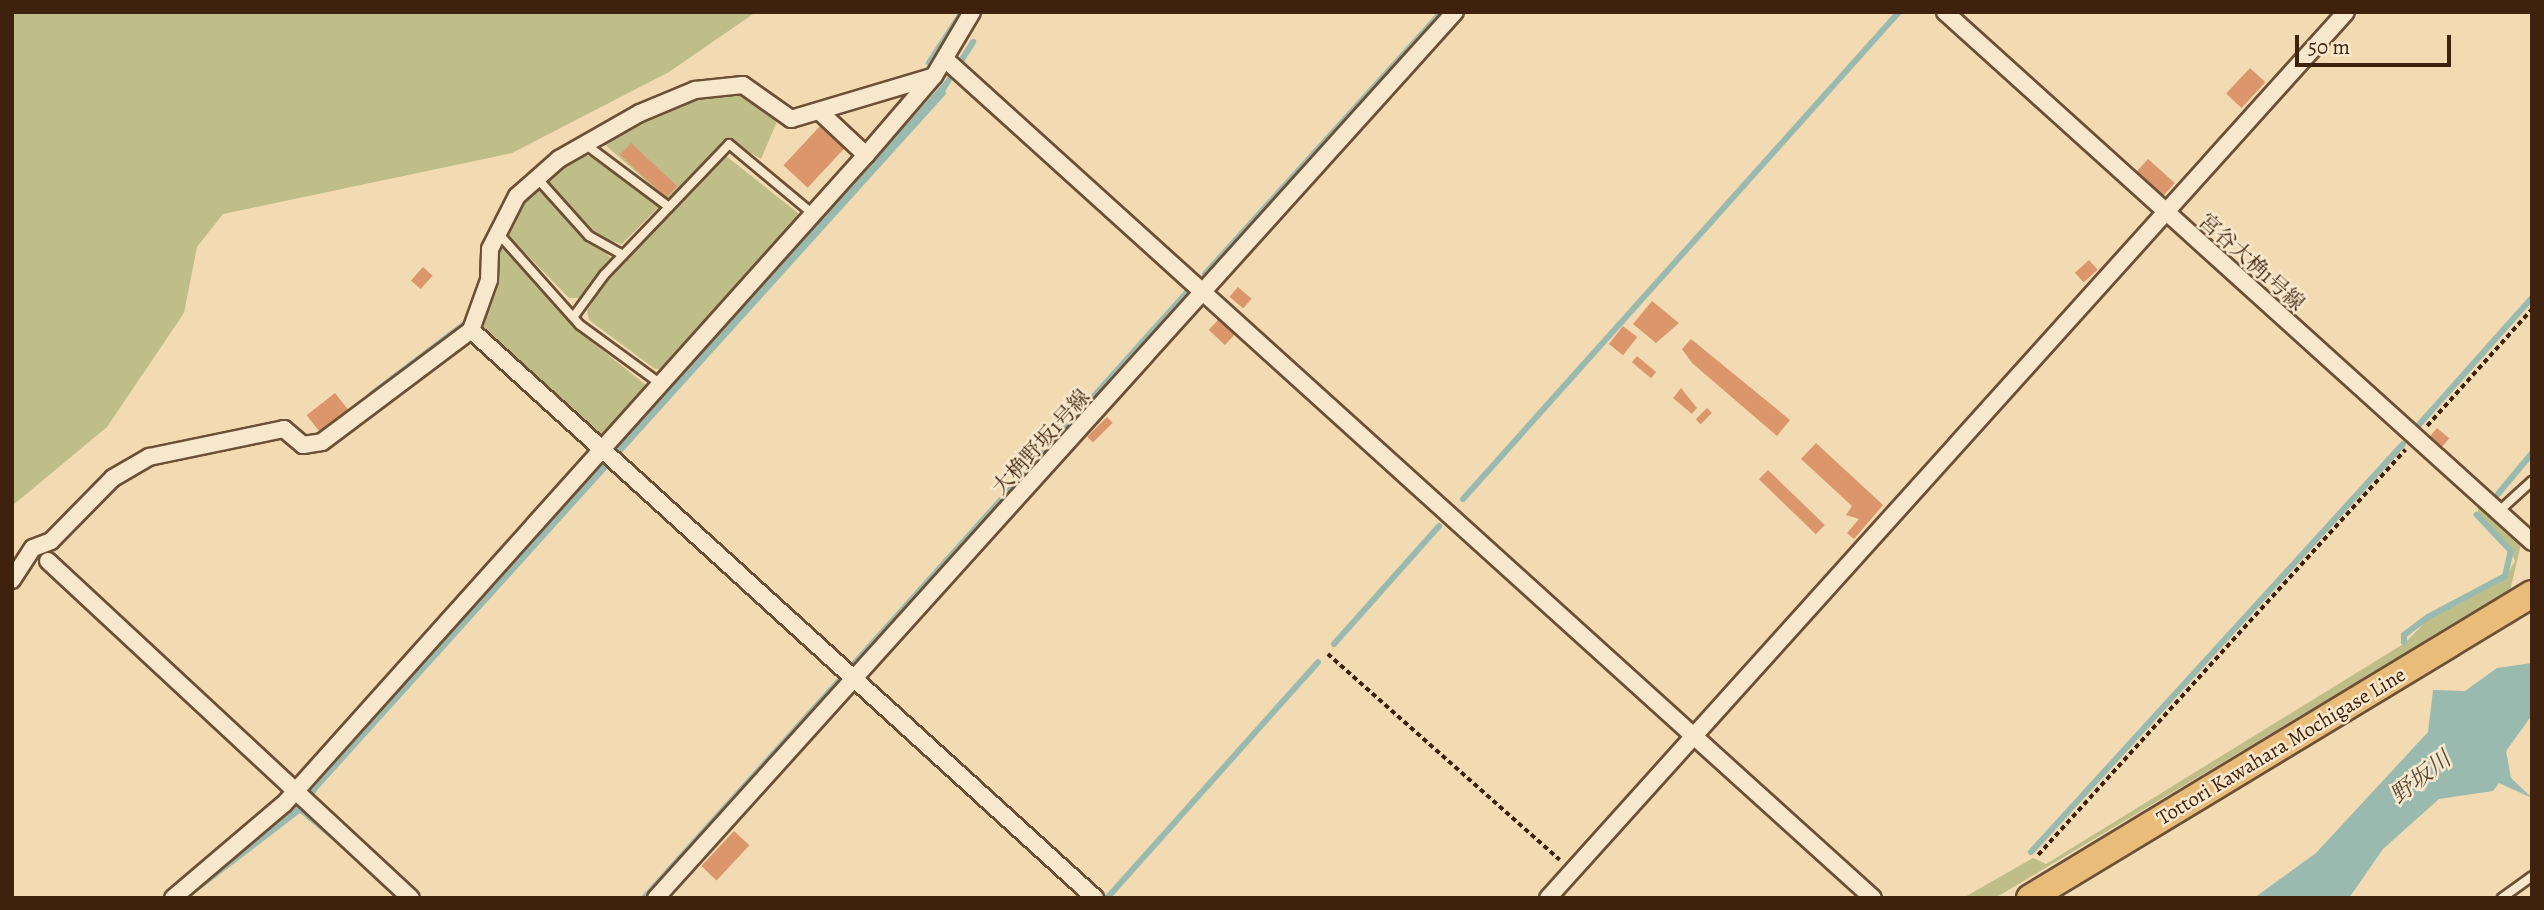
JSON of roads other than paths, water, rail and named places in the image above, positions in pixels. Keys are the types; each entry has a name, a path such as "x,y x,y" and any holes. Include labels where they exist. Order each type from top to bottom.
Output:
{"main road":[{"name":"Tottori Kawahara Mochigase Line","path":"2030,898 2532,594"}],"street":[{"path":"173,898 298,788 603,450 934,76 972,12"},
{"name":"大桷野坂1号線","path":"656,898 1455,12"},
{"name":"宮谷大桷1号線","path":"1945,12 2532,542"},
{"path":"1548,898 2346,12"},
{"path":"945,59 1696,732 1873,898"},
{"path":"12,580 33,548 51,541 113,478 149,457 284,429 313,447 471,330 497,232 517,196 537,178 585,144 668,98 719,86 757,90 791,119 934,76"},
{"path":"820,112 866,155"},
{"path":"471,330 1095,898"},
{"path":"48,561 298,788 411,898"}],"lane":[{"path":"585,144 609,156 668,207"},
{"path":"574,316 623,255 729,144 813,214"},
{"path":"537,178 589,236 623,255"},
{"path":"497,232 574,316 662,384"},
{"path":"2498,512 2532,481"},
{"path":"2502,898 2532,876"}],"water":[{"path":"2333,12 2338,12 2167,196"},
{"path":"944,82 946,94 318,789 313,797 402,898 300,813 189,898 293,810"},
{"path":"2148,216 2152,219 1701,716"},
{"name":"野坂川","path":"2532,663 2532,715 2506,751 2511,778 2532,798 2499,783 2493,791 2439,799 2383,849 2349,898 2254,898 2316,853 2428,732 2433,690 2465,691 2497,668"}],"waterway":[{"path":"929,63 962,12"},
{"path":"1205,274 1442,12"},
{"path":"1463,499 1899,12"},
{"path":"943,89 973,42"},
{"path":"852,666 1188,291"},
{"path":"2416,428 2532,298"},
{"path":"372,394 468,321"},
{"path":"2031,852 2403,444"},
{"path":"2498,494 2532,453"},
{"path":"2404,642 2404,635 2428,617 2505,576 2511,551 2477,515"},
{"path":"1334,644 1439,526"},
{"path":"1108,897 1318,662"},
{"path":"644,898 843,676"}]}
